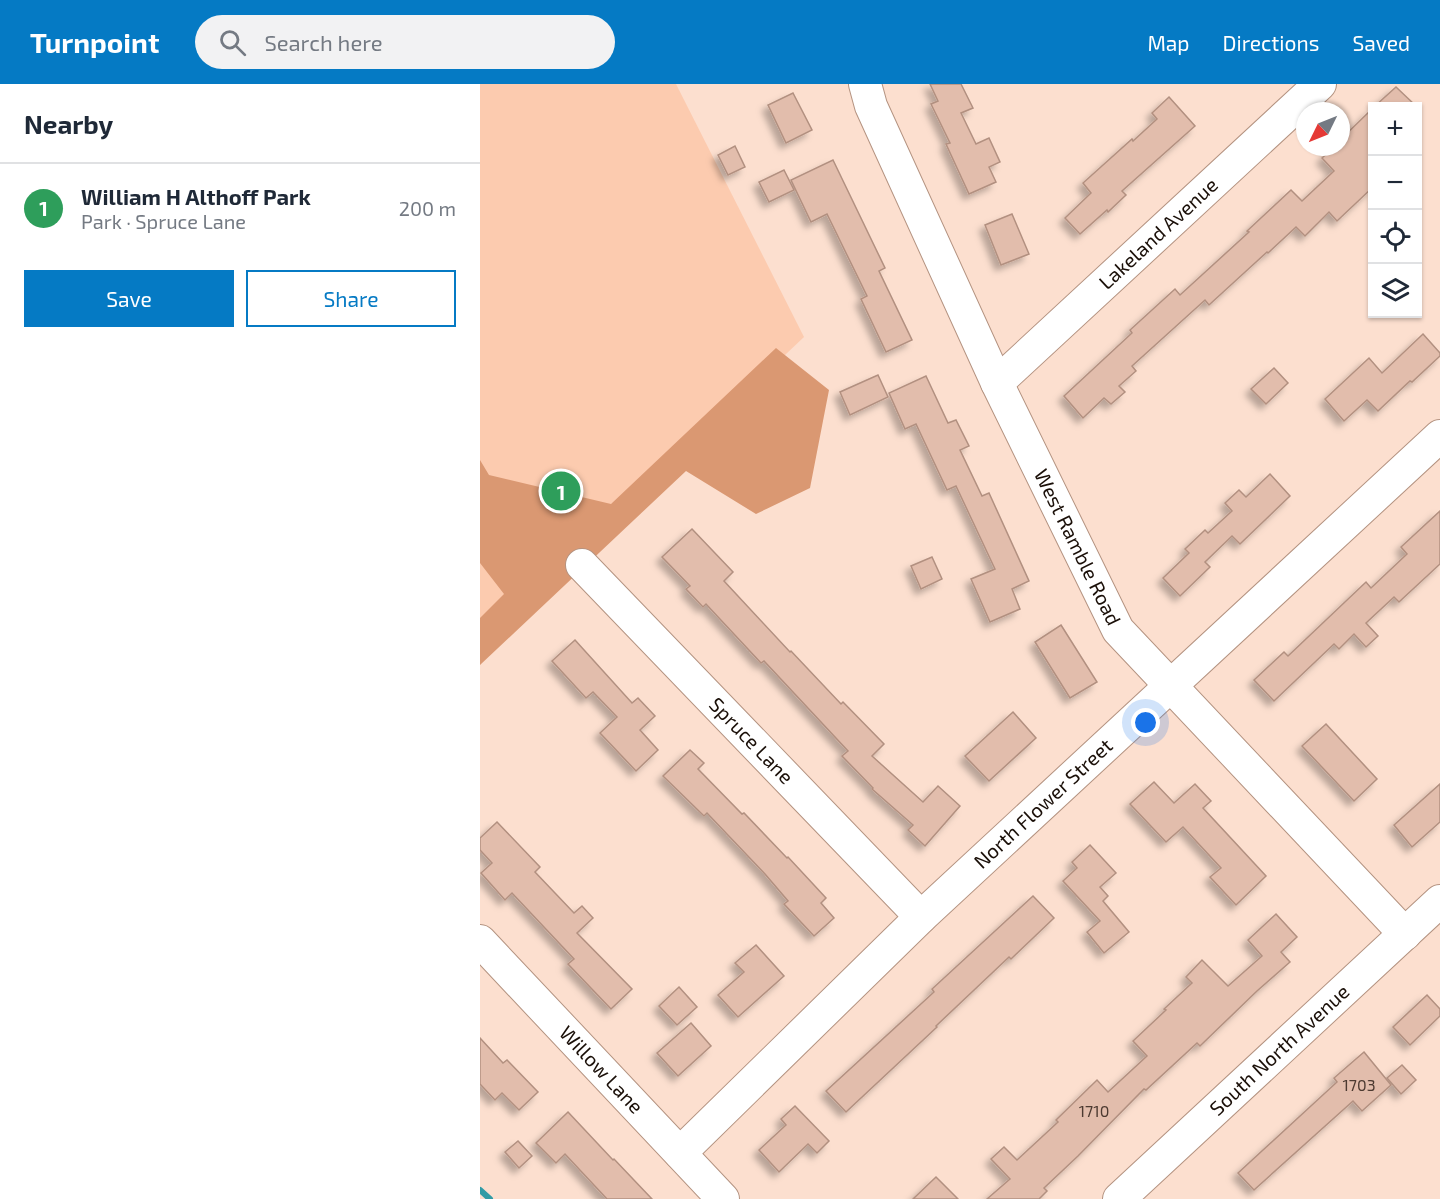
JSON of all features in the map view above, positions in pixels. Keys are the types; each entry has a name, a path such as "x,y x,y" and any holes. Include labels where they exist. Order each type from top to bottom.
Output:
{"street":[{"name":"West Ramble Road","path":"865,84 871,106 998,383 1118,630 1405,934"},
{"name":"Lakeland Avenue","path":"998,383 1320,84"},
{"name":"North Flower Street","path":"680,1153 921,917 1440,436"},
{"name":"Spruce Lane","path":"582,565 921,917"},
{"name":"South North Avenue","path":"1119,1199 1440,901"},
{"name":"Willow Lane","path":"480,941 723,1199"}],"shaded area":[{"path":"480,84 676,84 804,337 480,644"},
{"path":"776,348 829,390 810,488 756,514 686,471 480,665 480,618 504,594 480,563 480,460 489,475 611,504"}],"building":[{"path":"930,84 961,84 973,108 961,113 976,144 989,138 1000,162 989,167 996,182 969,194 946,144 950,143 931,104 938,101"},
{"path":"1396,87 1412,102 1379,102"},
{"path":"793,93 812,130 786,143 768,105"},
{"path":"1169,97 1195,126 1122,191 1126,195 1108,212 1107,210 1080,234 1065,218 1091,193 1083,183 1157,119 1152,113"},
{"path":"1368,113 1368,192 1337,221 1329,212 1305,236 1296,227 1209,305 1205,300 1132,366 1136,371 1119,386 1125,392 1111,404 1104,398 1083,418 1064,396 1132,333 1130,330 1175,289 1180,295 1291,190 1302,201 1334,171 1322,158 1324,156 1350,156 1350,130"},
{"path":"735,146 745,167 728,175 718,155"},
{"path":"833,160 885,268 879,271 912,340 886,352 861,299 867,296 827,214 811,222 791,180"},
{"path":"784,170 794,190 769,202 759,182"},
{"path":"1012,214 1029,254 1001,265 985,225"},
{"path":"1423,334 1440,353 1440,356 1378,411 1367,400 1344,421 1325,399 1369,358 1382,373"},
{"path":"1274,368 1288,383 1266,404 1251,389"},
{"path":"878,375 888,397 850,415 840,392"},
{"path":"926,376 948,423 956,420 969,446 960,450 982,496 989,493 1029,581 1012,589 1020,609 990,622 971,579 995,569 956,486 947,490 916,424 905,429 889,393"},
{"path":"1270,474 1290,496 1240,544 1232,536 1205,562 1210,567 1180,596 1163,578 1189,553 1185,549 1205,530 1208,533 1232,511 1225,503 1239,490 1246,497"},
{"path":"1440,511 1440,564 1399,602 1394,597 1366,623 1378,636 1366,647 1354,634 1339,649 1334,644 1274,701 1254,680 1284,652 1288,656 1366,582 1371,588 1407,554 1401,547"},
{"path":"692,529 733,572 724,581 841,704 843,702 884,744 872,756 923,802 938,786 960,806 925,846 908,830 913,825 872,789 842,756 848,751 764,661 761,663 706,604 703,607 686,589 690,586 662,557"},
{"path":"932,557 942,579 921,589 911,566"},
{"path":"1061,625 1097,682 1070,698 1035,642"},
{"path":"575,640 632,703 638,698 655,716 640,730 658,750 636,771 600,733 617,717 593,692 586,698 552,661"},
{"path":"1013,712 1036,738 989,781 965,756"},
{"path":"1326,724 1377,779 1354,801 1302,746"},
{"path":"690,750 704,763 698,769 788,857 826,898 821,903 834,918 814,936 784,904 788,901 765,874 707,813 704,816 663,776"},
{"path":"1154,782 1174,803 1195,784 1211,801 1203,808 1266,876 1236,905 1210,877 1221,868 1183,827 1166,842 1130,804"},
{"path":"1440,784 1440,822 1412,847 1394,825"},
{"path":"497,822 540,867 535,872 574,913 582,906 593,918 577,933 632,989 611,1009 568,964 574,959 512,893 505,900 481,873 492,863 480,850 480,838"},
{"path":"1090,845 1116,873 1100,887 1108,896 1103,901 1129,932 1104,953 1087,932 1100,921 1063,881 1077,868 1072,862"},
{"path":"1033,896 1054,918 1011,959 1009,957 846,1112 826,1091 934,992 932,989"},
{"path":"1276,914 1297,937 1281,952 1290,962 1200,1046 1197,1043 1146,1090 1144,1089 1044,1188 1047,1191 1039,1199 987,1199 1010,1179 991,1159 1004,1147 1017,1160 1058,1122 1056,1120 1097,1080 1108,1092 1147,1056 1133,1041 1192,983 1186,977 1202,960 1228,986 1262,956 1248,940"},
{"path":"756,945 784,976 738,1017 718,995 744,972 735,963"},
{"path":"679,987 697,1007 677,1025 659,1006"},
{"path":"1427,995 1440,1009 1440,1016 1410,1045 1393,1027"},
{"path":"691,1023 711,1046 678,1076 657,1053"},
{"path":"480,1038 503,1063 507,1060 538,1092 519,1110 502,1093 495,1100 480,1084"},
{"path":"1364,1052 1391,1085 1362,1111 1353,1101 1254,1190 1238,1173 1337,1082 1334,1078"},
{"path":"1402,1065 1416,1080 1401,1094 1387,1078"},
{"path":"795,1106 829,1141 817,1153 808,1144 779,1172 759,1150 786,1125 781,1119"},
{"path":"568,1112 652,1199 607,1199 565,1154 556,1163 536,1143"},
{"path":"518,1141 532,1156 519,1168 505,1152"},
{"path":"936,1177 958,1199 913,1199"}],"waterway":[{"path":"480,1190 490,1199"}],"place":[{"name":"William H Althoff Park","path":"561,491"}]}
